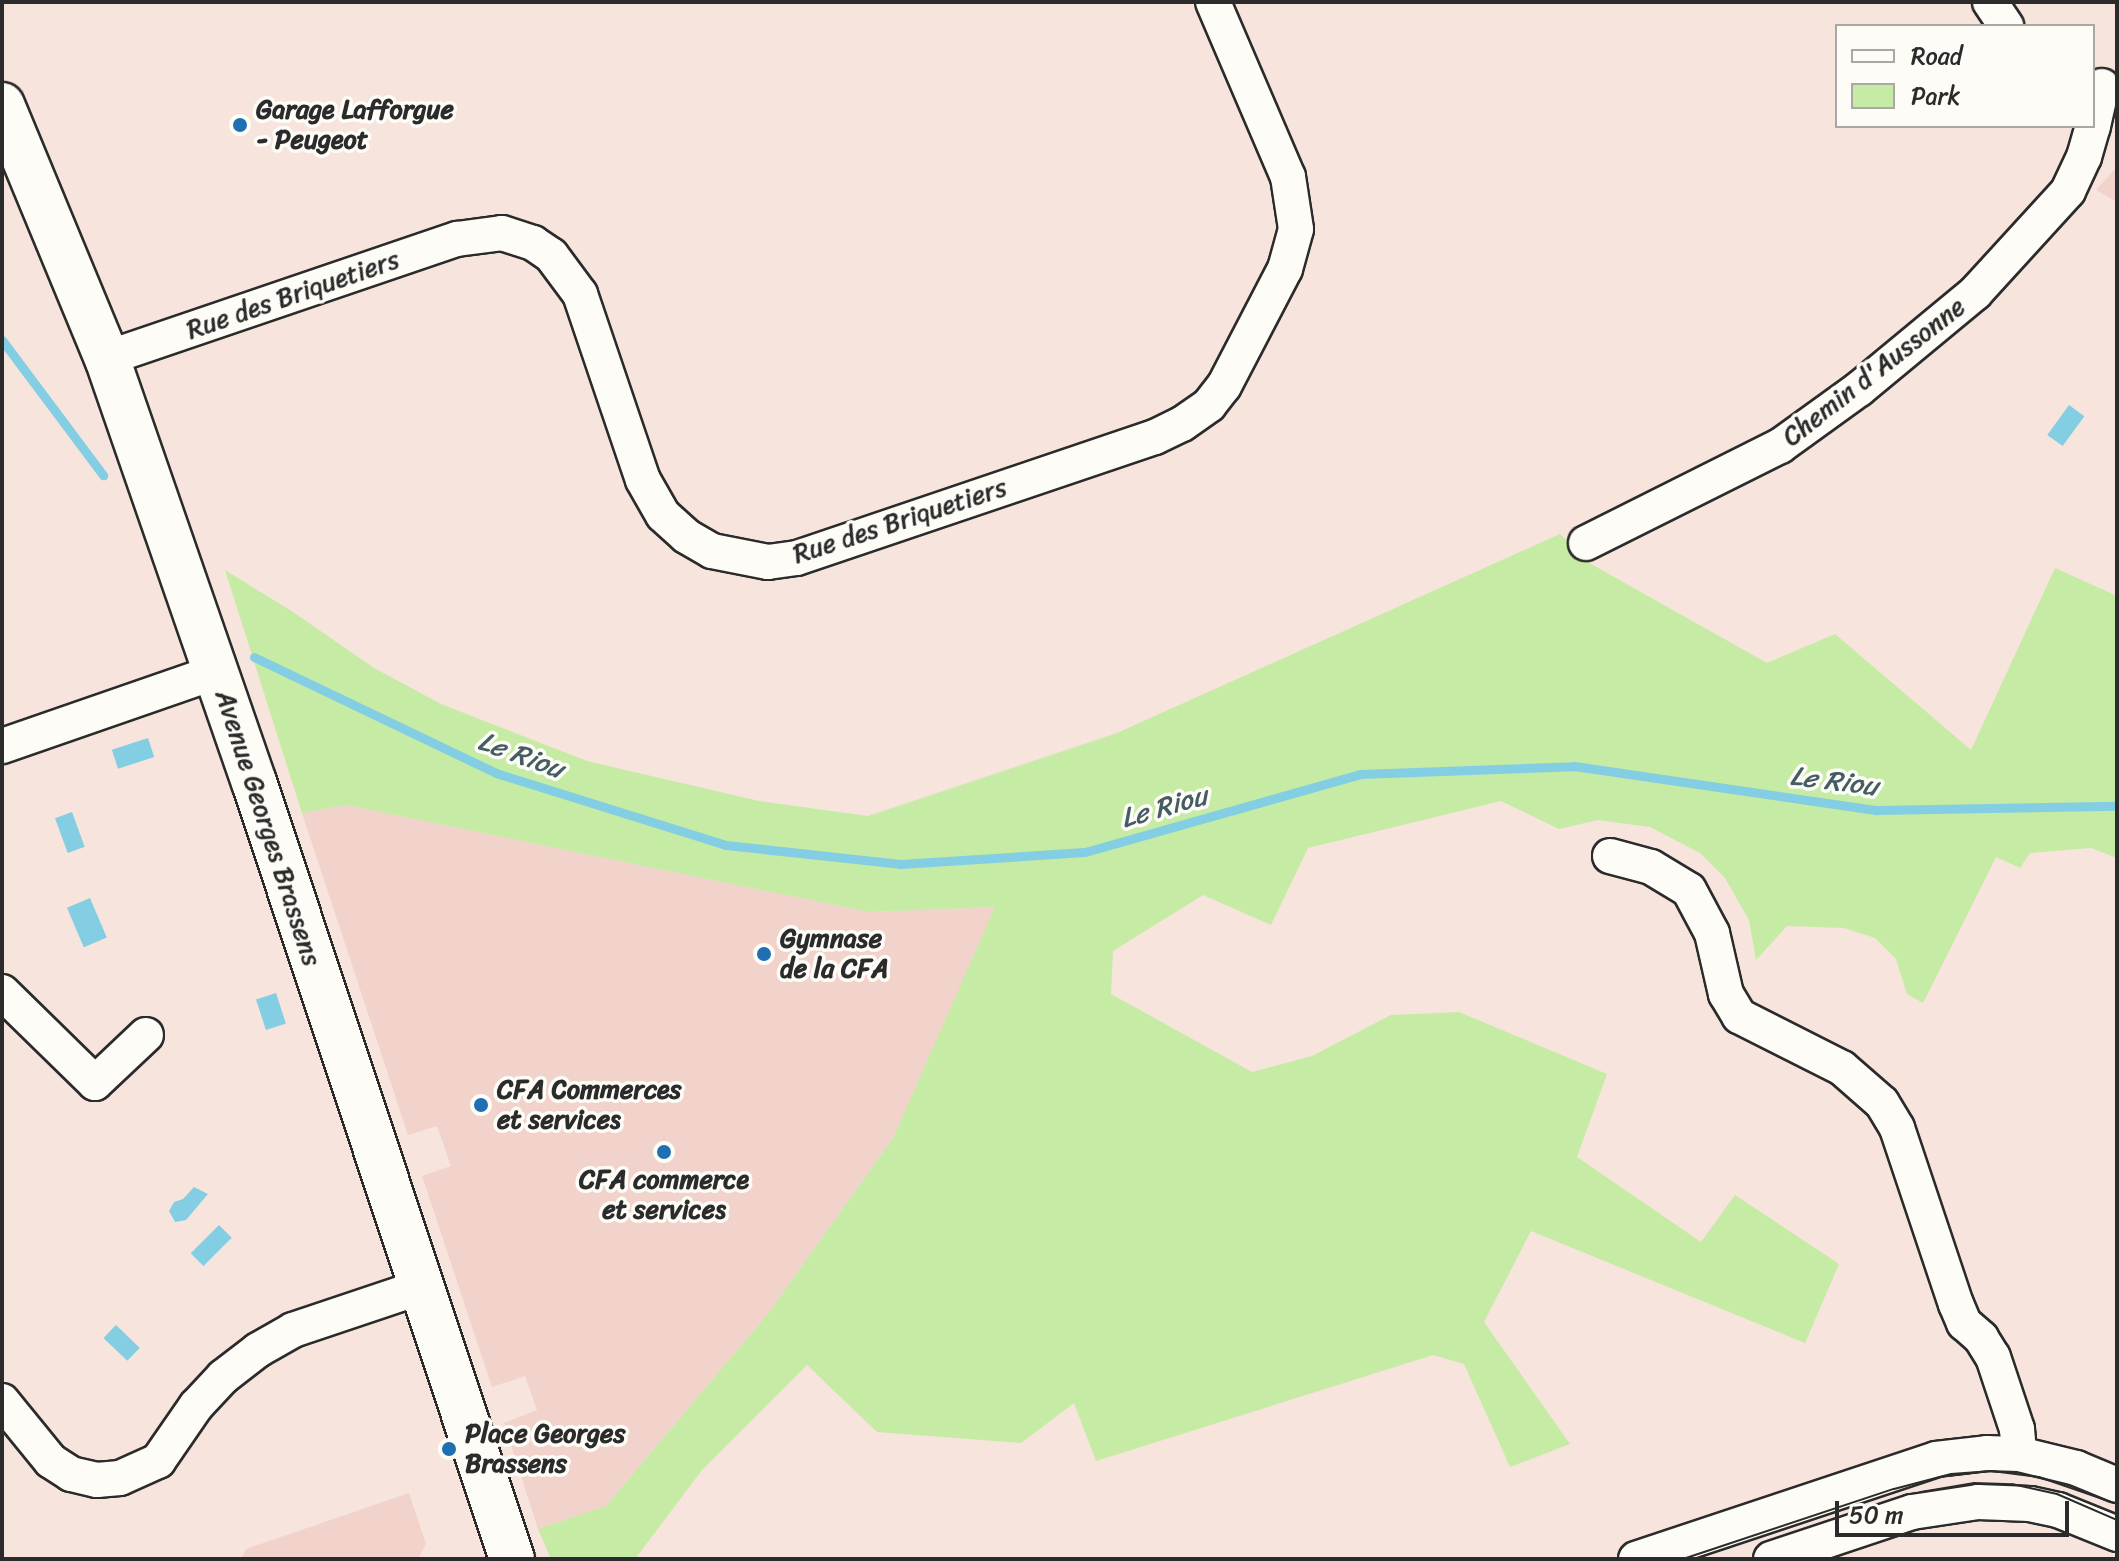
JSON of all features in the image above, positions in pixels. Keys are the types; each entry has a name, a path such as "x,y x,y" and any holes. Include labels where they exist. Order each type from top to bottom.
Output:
{"street":[{"name":"Rue des Briquetiers","path":"107,358 457,239 502,233 533,243 551,255 580,294 643,480 663,515 686,536 712,551 768,562 797,558 1155,437 1182,424 1209,405 1224,386 1285,269 1296,229 1288,177 1213,2"},
{"path":"1990,2 2005,24"},
{"name":"Chemin d'Aussonne","path":"2095,118 2104,84"},
{"name":"Avenue Georges Brassens","path":"2,105 107,358 216,672 512,1559"},
{"name":"Chemin d'Aussonne","path":"1586,543 1780,446 1859,389 1975,293 2068,191 2084,157 2092,128"},
{"path":"2,746 216,672"},
{"path":"1610,856 1651,867 1689,890 1712,933 1726,994 1739,1016 1842,1068 1882,1103 1897,1128 1964,1323 1993,1357 2017,1429 2019,1454"},
{"path":"2,992 95,1083 146,1035"},
{"path":"2,1401 51,1461 71,1474 97,1480 120,1478 158,1461 196,1406 223,1377 258,1350 293,1330 421,1287"},
{"path":"1636,1559 1913,1465 1967,1454 2019,1454 2076,1468 2117,1485"},
{"path":"1771,1559 1912,1512 1967,1503 2030,1504 2058,1510 2117,1534"}],"shaded area":[{"path":"2117,167 2117,202 2096,190"},
{"name":"CFA commerce et services","path":"346,805 869,912 996,907 893,1138 767,1315 606,1506 538,1529 504,1423 537,1410 525,1376 492,1387 422,1176 451,1166 437,1126 408,1135 302,813"},
{"path":"409,1493 426,1544 418,1559 241,1559 246,1549"}],"green space":[{"path":"1560,534 1591,564 1767,663 1835,634 1971,750 2055,568 2117,596 2117,858 2091,848 2030,853 2020,868 1996,857 1923,1003 1907,994 1896,959 1875,938 1844,928 1787,926 1756,960 1749,920 1725,878 1700,853 1650,827 1598,820 1559,829 1501,801 1308,848 1271,925 1203,895 1113,951 1111,994 1252,1072 1312,1056 1391,1015 1459,1012 1607,1074 1577,1157 1701,1242 1735,1195 1839,1264 1805,1343 1531,1231 1484,1322 1570,1444 1510,1467 1464,1364 1433,1355 1096,1461 1074,1403 1021,1443 877,1432 807,1365 702,1470 635,1559 551,1559 538,1529 606,1506 767,1315 893,1138 995,907 869,912 346,805 302,813 225,570 374,668 441,704 587,761 759,801 868,816 1117,733"}],"water":[{"path":"2069,405 2084,416 2063,446 2047,435"},
{"path":"148,738 154,757 118,769 112,750"},
{"path":"72,812 85,847 68,853 55,818"},
{"path":"90,898 107,938 84,947 67,908"},
{"path":"276,993 286,1023 266,1030 256,999"},
{"path":"194,1187 208,1194 186,1220 175,1222 169,1211 174,1202 183,1199"},
{"path":"219,1225 232,1238 203,1266 191,1253"},
{"path":"116,1325 140,1348 127,1361 103,1338"}],"waterway":[{"name":"Le Riou","path":"2,340 103,475"},
{"name":"Le Riou","path":"254,657 496,773 726,845 900,864 1085,852 1360,774 1574,766 1877,810 2117,806"}],"tram line":[{"path":"1683,1559 1894,1489 1951,1474 1992,1471 2039,1477 2117,1504"},
{"path":"1921,1492 1974,1483 2012,1484 2057,1494 2117,1520"}],"place":[{"name":"Garage Lafforgue - Peugeot","path":"240,125"},
{"name":"Gymnase de la CFA","path":"764,954"},
{"name":"CFA Commerces et services","path":"481,1105"},
{"name":"CFA commerce et services","path":"664,1152"},
{"name":"Place Georges Brassens","path":"449,1449"}]}
